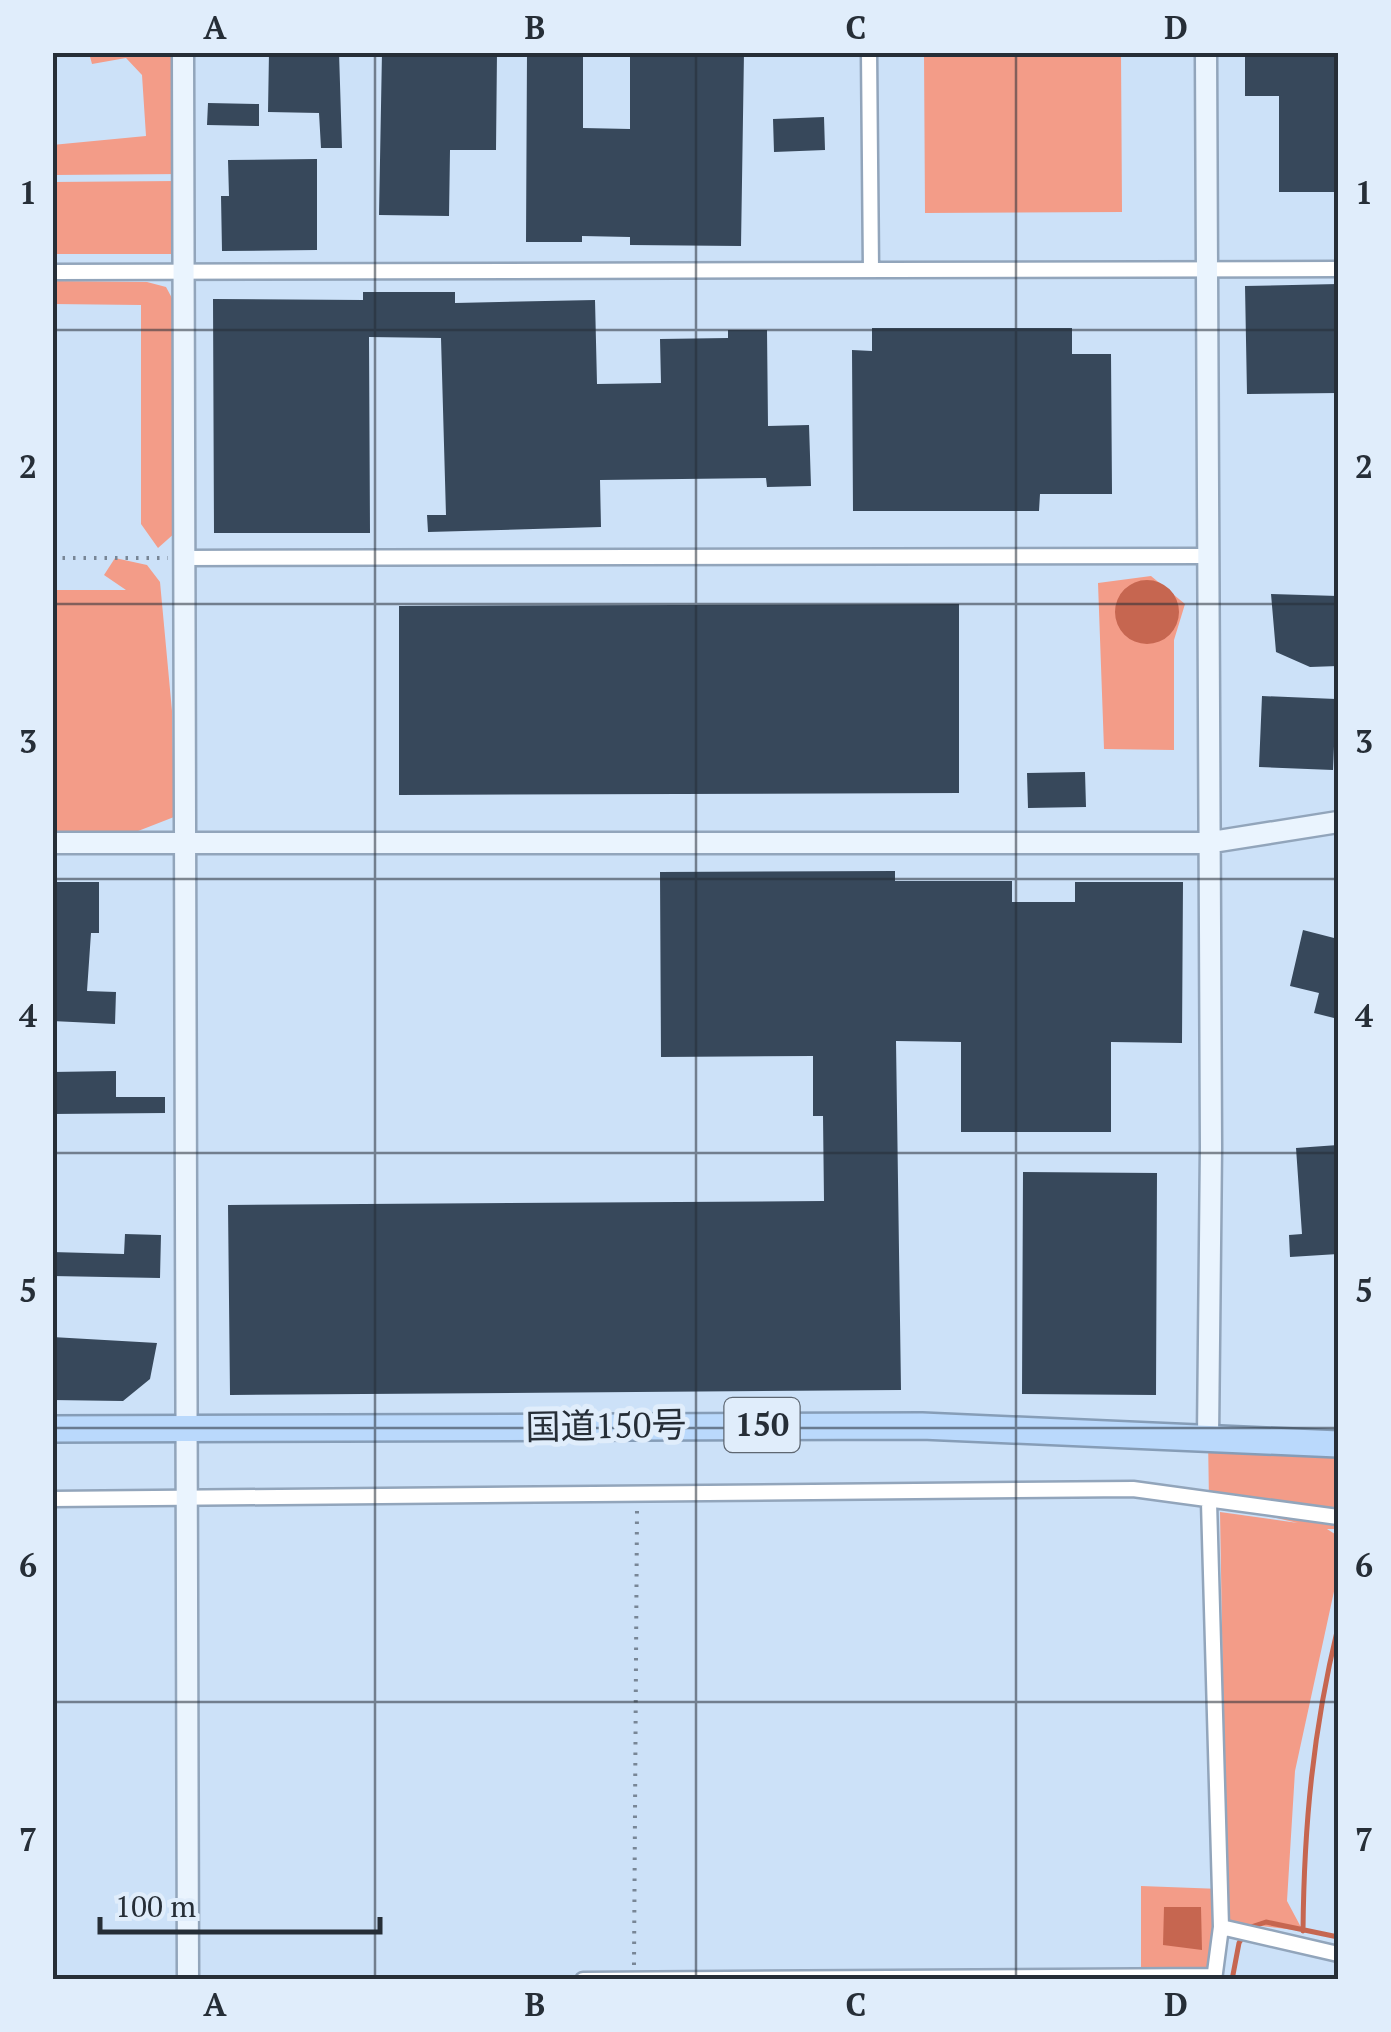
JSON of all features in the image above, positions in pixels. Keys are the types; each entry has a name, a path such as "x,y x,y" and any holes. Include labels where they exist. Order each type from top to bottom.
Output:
{"highway":[{"name":"国道150号","path":"52,1430 922,1426 1338,1444"}],"street":[{"path":"183,52 188,1980"},
{"path":"869,52 871,270"},
{"path":"1206,52 1206,843 1211,1147 1208,1437"},
{"path":"52,272 1338,269"},
{"path":"183,558 1205,556"},
{"path":"52,844 1206,843 1338,822"},
{"path":"52,1499 1133,1489 1338,1517"},
{"path":"583,1980 1214,1978 1221,1927 1210,1502"},
{"path":"1221,1927 1338,1954"}],"path":[{"path":"52,558 183,558"},
{"path":"634,1979 636,1496"}],"shaded area":[{"path":"89,53 183,53 183,174 53,175 52,145 146,136 142,75 126,58 92,64"},
{"path":"924,53 1121,53 1122,212 925,213"},
{"path":"177,181 177,254 53,254 52,182"},
{"path":"53,281 147,282 166,287 173,300 176,532 158,548 141,524 141,305 53,304"},
{"path":"115,558 147,565 160,582 172,711 174,817 133,833 53,833 52,590 126,590 104,575"},
{"path":"1151,576 1185,604 1174,640 1174,750 1104,749 1098,583"},
{"path":"1147,580 1170,589 1179,612 1170,635 1147,644 1124,635 1115,612 1124,589"},
{"path":"1208,1437 1338,1451 1338,1529 1327,1529 1338,1536 1338,1573 1295,1771 1287,1901 1303,1931 1227,1922 1220,1512 1298,1523 1209,1502"},
{"path":"1141,1886 1221,1889 1214,1976 1141,1976"},
{"path":"1164,1907 1201,1907 1202,1950 1163,1945"}],"building":[{"path":"269,52 339,52 342,148 321,148 319,113 268,112"},
{"path":"382,52 497,52 496,150 450,150 449,216 379,215"},
{"path":"527,52 583,52 583,128 630,129 630,52 744,52 741,246 630,245 630,237 582,236 582,242 526,242"},
{"path":"1245,52 1338,52 1338,192 1279,192 1279,96 1245,96"},
{"path":"208,103 259,104 259,126 207,125"},
{"path":"824,117 825,150 774,152 773,119"},
{"path":"317,159 317,250 222,251 221,196 229,196 228,160"},
{"path":"1338,284 1338,393 1247,394 1245,286"},
{"path":"363,292 455,292 455,303 595,300 597,384 661,383 660,339 728,338 728,330 767,330 768,426 809,425 811,486 767,487 766,478 600,480 601,527 428,532 427,515 446,515 441,338 369,337 370,533 214,533 213,299 363,300"},
{"path":"872,328 1072,328 1072,354 1111,354 1112,494 1040,494 1039,511 853,511 852,350 872,351"},
{"path":"1271,594 1338,596 1338,666 1310,667 1276,652"},
{"path":"959,604 959,793 399,795 399,606"},
{"path":"1262,696 1336,699 1333,770 1259,767"},
{"path":"1085,772 1086,807 1028,808 1027,773"},
{"path":"895,871 895,881 1012,881 1012,902 1075,902 1075,882 1183,882 1182,1043 1111,1042 1111,1132 961,1132 961,1042 896,1041 901,1390 230,1395 228,1205 824,1201 823,1116 813,1116 813,1056 661,1057 660,872"},
{"path":"52,882 99,882 99,933 91,933 87,991 116,992 115,1024 52,1021"},
{"path":"1303,930 1338,939 1338,1019 1314,1013 1319,993 1290,986"},
{"path":"116,1071 116,1097 165,1097 165,1113 52,1114 52,1072"},
{"path":"1338,1145 1338,1254 1290,1257 1289,1235 1302,1234 1296,1148"},
{"path":"1023,1172 1157,1173 1156,1395 1022,1394"},
{"path":"125,1234 161,1235 160,1278 52,1276 52,1252 124,1254"},
{"path":"52,1337 157,1343 150,1379 123,1401 52,1400"}],"waterway":[{"path":"1303,1931 1312,1778 1338,1627"},
{"path":"1232,1980 1239,1943 1248,1928 1266,1922 1338,1937"}]}
